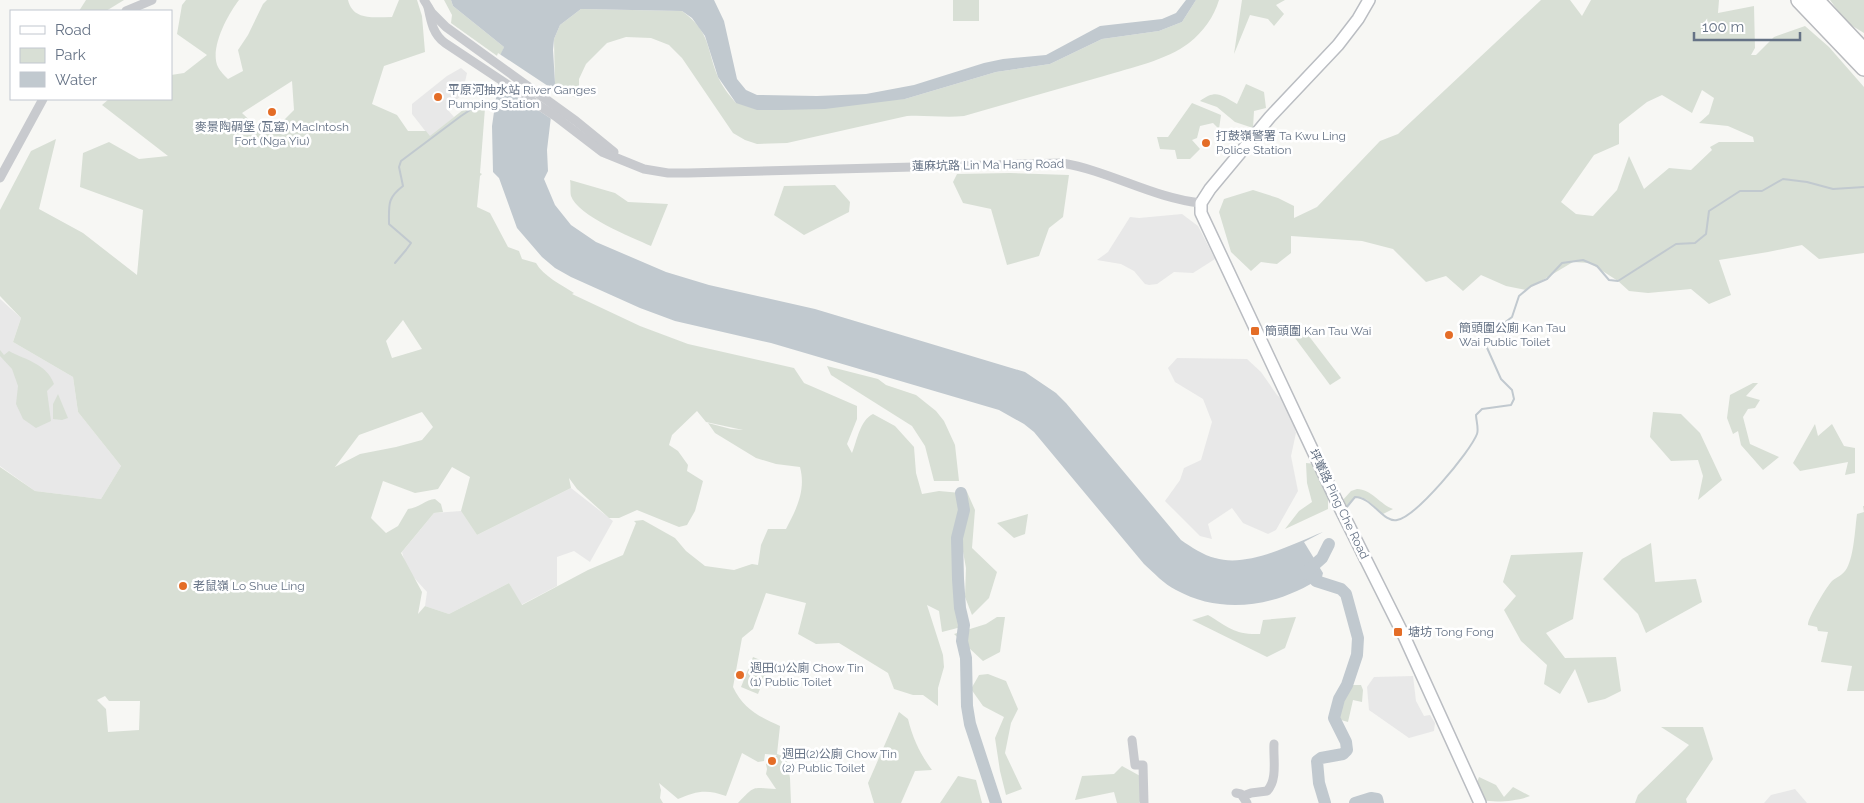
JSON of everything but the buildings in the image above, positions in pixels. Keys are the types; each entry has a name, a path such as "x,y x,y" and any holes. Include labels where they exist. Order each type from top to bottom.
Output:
{"highway":[{"path":"1799,0 1864,68"},
{"path":"1816,0 1864,51"}],"street":[{"path":"128,10 152,0"},
{"path":"1201,203 1210,189 1270,117 1338,45 1358,19 1369,0"},
{"name":"蓮麻坑路 Lin Ma Hang Road","path":"426,4 432,28 439,38 482,68 558,113"},
{"name":"蓮麻坑路 Lin Ma Hang Road","path":"426,4 446,27 558,113 626,162 644,169 668,173 1062,163 1175,199 1201,203"},
{"path":"0,178 42,100"},
{"name":"坪輋路 Ping Che Road","path":"1201,203 1201,213 1204,220 1335,498 1425,682 1480,803"},
{"path":"1132,740 1135,765 1143,766 1144,803"},
{"path":"1242,797 1251,793 1267,791 1271,787 1274,744"}],"shaded area":[{"path":"461,68 467,73 462,95 446,108 454,117 430,137 412,114 412,104 447,76"},
{"path":"1182,214 1198,226 1215,259 1193,273 1174,272 1157,284 1149,285 1145,284 1134,271 1121,264 1097,260 1108,252 1130,217 1139,218"},
{"path":"0,299 21,318 13,342 73,377 78,412 121,466 101,499 35,491 0,466"},
{"path":"1177,358 1247,359 1261,372 1277,395 1288,405 1296,433 1291,456 1298,491 1276,530 1268,534 1243,523 1232,508 1208,524 1212,539 1200,536 1165,501 1180,480 1184,468 1201,460 1212,422 1203,399 1175,382 1168,368"},
{"path":"571,488 613,521 590,562 574,551 557,557 557,586 521,605 509,583 449,614 425,606 427,592 407,570 402,552 434,513 461,511 477,535"},
{"path":"1413,676 1416,701 1424,716 1430,715 1435,723 1434,731 1409,738 1369,710 1367,687 1374,677"},
{"path":"1795,789 1807,803 1764,803 1771,795"}],"green space":[{"path":"86,0 124,0 108,10 80,10"},
{"path":"186,0 239,0 225,23 216,51 218,67 228,79 243,71 238,50 267,0 348,0 354,12 359,15 392,17 399,0 417,0 422,16 425,52 384,66 372,104 397,115 408,131 426,131 430,136 473,102 480,101 485,108 480,173 482,174 480,176 477,207 490,213 508,247 519,251 522,259 536,263 548,276 574,293 572,294 640,326 688,344 794,368 804,383 857,406 857,419 847,444 852,453 859,431 865,421 873,414 895,426 914,447 916,473 922,494 939,491 961,493 964,510 957,538 959,604 969,625 942,632 939,611 927,605 943,655 944,667 938,688 938,706 923,695 913,695 894,689 888,673 839,643 816,644 798,634 806,603 766,593 753,629 742,638 733,687 747,707 759,716 780,726 777,754 786,757 790,778 791,803 738,803 755,788 776,789 766,774 766,764 777,755 765,754 764,761 758,762 742,753 726,796 713,792 702,792 678,799 659,783 661,790 660,798 663,803 0,803 0,467 35,491 101,499 121,466 78,412 73,377 13,342 21,318 0,296 0,210 31,151 56,139 39,209 83,233 137,275 143,210 80,187 83,153 109,142 139,159 168,156 102,105 108,100 172,100 172,75 184,73 207,55 177,34 182,5","holes":["292,81 294,110 275,129 261,131 242,113","403,320 422,349 392,358 386,341","697,411 706,422 743,430 708,423 715,433 756,458 776,464 800,467 802,475 801,491 794,514 786,529 768,529 761,545 758,565 752,564 734,570 705,566 686,551 675,538 643,520 634,521 636,523 623,555 588,570 522,605 509,583 449,614 425,606 418,614 422,592 401,553 434,513 443,512 441,504 432,499 408,509 398,526 386,533 371,518 383,481 415,493 438,489 452,467 470,477 461,511 477,535 571,488 569,478 577,489 609,518 619,518 637,510 679,527 687,525 695,511 703,481 687,471 688,465 678,451 669,445 672,435","422,412 433,427 422,440 360,454 335,467 359,435","105,696 109,701 140,701 139,730 108,732 106,709 97,700"]},
{"path":"444,0 451,0 453,6 504,47 500,58 451,23 452,15"},
{"path":"953,0 979,0 979,21 953,21"},
{"path":"1196,0 1219,0 1207,24 1194,39 1180,49 1148,63 964,116 907,116 787,143 757,144 733,133 682,58 669,45 651,38 626,37 607,43 586,64 579,79 579,99 555,89 554,39 560,25 581,9 682,11 703,33 718,77 736,103 905,99 996,72 1050,64 1102,39 1159,31 1182,22"},
{"path":"1242,0 1285,0 1276,5 1284,14 1274,26 1268,19 1250,15 1234,54"},
{"path":"1541,0 1570,0 1582,16 1591,0 1719,0 1718,13 1754,6 1755,48 1751,55 1756,55 1774,37 1805,26 1829,47 1864,87 1864,253 1819,259 1802,245 1719,260 1731,295 1709,304 1691,289 1648,293 1629,291 1618,281 1590,263 1573,262 1526,290 1506,286 1481,275 1463,291 1446,276 1426,282 1393,249 1362,241 1291,236 1291,253 1277,264 1261,262 1251,271 1231,252 1219,212 1224,199 1253,190 1278,198 1294,206 1294,218 1317,207 1380,141 1398,134","holes":["1702,90 1714,98 1709,114 1699,123 1728,126 1753,137 1754,142 1719,142 1710,147 1712,150 1691,170 1669,168 1644,189 1629,156 1617,190 1593,216 1576,214 1561,202 1594,155 1619,144 1619,124 1647,102 1662,95 1692,113"]},
{"path":"1830,0 1864,0 1864,33 1846,22"},
{"path":"1246,84 1264,92 1266,108 1254,111 1253,128 1235,122 1217,107 1200,101 1215,94 1237,104"},
{"path":"1192,103 1221,115 1219,129 1213,123 1200,126 1197,138 1192,140 1200,149 1190,159 1177,159 1175,150 1160,149 1157,137 1168,137"},
{"path":"957,174 1069,175 1063,217 1049,228 1039,256 1007,265 991,209 963,203 953,182"},
{"path":"570,180 615,193 628,202 668,204 651,246 606,225 584,211 571,196"},
{"path":"835,185 850,202 849,212 804,235 774,215 784,186"},
{"path":"1305,331 1341,378 1330,385 1295,338"},
{"path":"0,350 4,355 9,351 35,363 51,377 54,384 47,391 51,421 36,428 23,419 16,404 18,386 12,369 0,356"},
{"path":"827,366 878,379 886,385 916,395 936,411 944,421 955,445 959,481 934,481 925,446 912,426 831,375"},
{"path":"1753,383 1758,383 1746,396 1760,400 1755,408 1748,409 1743,417 1750,444 1779,457 1763,470 1741,445 1738,431 1733,434 1727,418 1730,395"},
{"path":"58,394 68,418 62,420 53,419 53,404"},
{"path":"1653,412 1681,414 1700,433 1722,480 1698,500 1703,476 1698,460 1671,461 1650,437"},
{"path":"1815,424 1818,436 1832,424 1844,446 1855,448 1855,473 1845,475 1848,462 1800,471 1793,463"},
{"path":"1306,463 1316,464 1328,489 1328,509 1285,529 1299,511 1312,502 1307,483"},
{"path":"1357,489 1371,494 1393,509 1383,514 1361,497 1355,497 1346,508 1342,501 1351,491"},
{"path":"967,492 975,510 972,548 997,572 989,598 972,615 965,597 966,568 962,546"},
{"path":"1864,512 1864,691 1847,691 1852,666 1821,662 1828,632 1818,631 1817,627 1808,625 1826,589 1847,568 1853,549 1857,514"},
{"path":"1028,514 1025,534 1014,538 997,523"},
{"path":"1651,543 1655,582 1696,579 1702,602 1646,633 1638,614 1603,579 1622,559"},
{"path":"1583,552 1573,619 1546,633 1565,658 1616,657 1621,691 1605,699 1588,703 1575,669 1560,694 1544,684 1547,665 1521,641 1504,610 1516,596 1503,582 1511,555"},
{"path":"1208,615 1238,632 1251,634 1260,634 1263,620 1296,617 1285,648 1267,657 1192,620"},
{"path":"997,617 1005,617 1000,652 983,661 954,634 986,624"},
{"path":"753,657 770,664 758,694 741,687"},
{"path":"988,674 1006,681 1018,709 1011,723 1005,753 1022,789 1006,795 995,738 1004,717 983,706 971,689 979,675"},
{"path":"1347,685 1361,685 1363,690 1362,702 1353,700 1348,722 1334,718 1339,699"},
{"path":"899,712 908,719 917,746 932,770 915,771 901,803 874,803 868,783"},
{"path":"1661,727 1703,727 1713,759 1686,799 1687,803 1635,803 1638,795 1689,745"},
{"path":"1122,766 1142,777 1147,788 1139,803 1117,803 1114,792 1075,800 1082,776 1114,774"},
{"path":"958,776 976,780 982,803 940,803"},
{"path":"1479,777 1496,785 1504,797 1513,787 1530,796 1506,801 1483,800 1476,785"}],"water":[{"path":"451,0 714,0 724,21 737,79 746,90 757,95 817,96 866,94 914,85 984,63 1003,59 1046,55 1100,26 1162,19 1176,13 1186,0 1196,0 1182,22 1159,31 1102,39 1050,64 996,72 905,99 825,109 781,110 757,110 736,103 718,77 705,36 692,18 682,11 581,9 560,25 554,39 555,83 547,150 548,171 544,179 555,205 571,225 596,242 666,272 709,285 815,309 1025,372 1056,393 1066,403 1185,543 1211,557 1241,560 1270,553 1323,532 1304,542 1323,573 1322,577 1288,595 1269,601 1232,605 1194,598 1167,585 1144,564 1034,432 999,410 771,343 675,321 640,308 555,268 542,257 517,228 499,178 493,172 492,126 500,70 496,64 504,47 453,6"}],"pier":[{"path":"498,53 557,92 553,120 496,82 498,70 494,64"}],"waterway":[{"path":"395,263 411,243 389,224 390,202 394,194 403,186 399,167 401,161 470,110 481,108"},
{"path":"1346,508 1355,497 1367,501 1392,520 1406,516 1417,508 1442,483 1464,455 1477,434 1476,415 1482,409 1511,405 1514,399 1512,390 1501,379 1484,341 1488,332 1499,327 1512,317 1519,296 1531,286 1547,279 1562,263 1583,260 1597,266 1609,280 1618,281 1676,244 1695,243 1706,234 1709,211 1740,191 1762,191 1783,179 1807,182 1833,189 1864,187"},
{"path":"961,493 964,510 957,538 958,579 960,608 964,625 962,641 966,658 967,706 970,724 996,803"},
{"path":"1304,574 1322,558 1329,544"},
{"path":"1308,572 1316,581 1341,589 1346,594 1358,638 1357,655 1347,685 1339,699 1334,718 1346,742 1347,750 1343,754 1321,758 1317,761 1319,783 1325,803"},
{"path":"1355,803 1371,798 1377,799 1378,803"}],"place":[{"name":"平原河抽水站 River Ganges Pumping Station","path":"438,97"},
{"name":"麥景陶碉堡 (瓦窰) MacIntosh Fort (Nga Yiu)","path":"272,112"},
{"name":"打鼓嶺警署 Ta Kwu Ling Police Station","path":"1206,143"},
{"name":"簡頭圍 Kan Tau Wai","path":"1255,331"},
{"name":"簡頭圍公廁 Kan Tau Wai Public Toilet","path":"1449,335"},
{"name":"老鼠嶺 Lo Shue Ling","path":"183,586"},
{"name":"塘坊 Tong Fong","path":"1398,632"},
{"name":"週田(1)公廁 Chow Tin (1) Public Toilet","path":"740,675"},
{"name":"週田(2)公廁 Chow Tin (2) Public Toilet","path":"772,761"}]}
